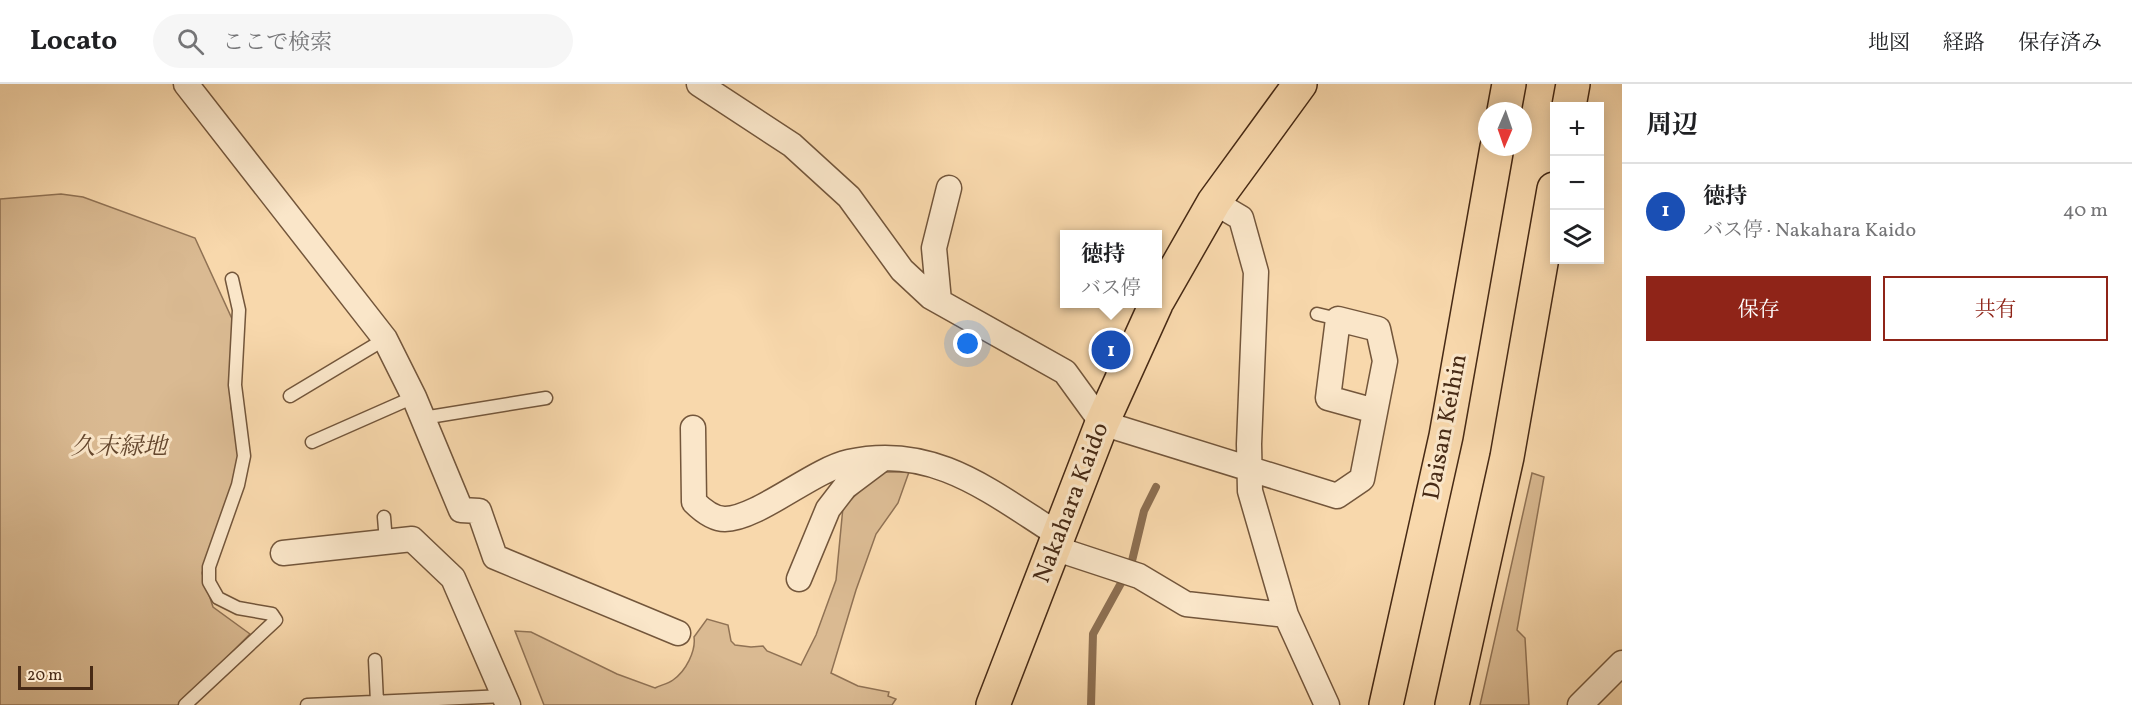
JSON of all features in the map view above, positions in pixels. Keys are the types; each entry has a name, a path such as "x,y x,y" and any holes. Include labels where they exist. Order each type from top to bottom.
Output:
{"main road":[{"path":"1506,102 1509,84"},
{"path":"1570,102 1573,84"},
{"name":"Nakahara Kaido","path":"1162,293 1214,202 1295,86"},
{"name":"Daisan Keihin","path":"1386,705 1446,435 1495,156"},
{"path":"1452,705 1507,457 1550,210"},
{"name":"Nakahara Kaido","path":"993,705 1102,423 1154,308"}],"street":[{"path":"186,84 385,339 419,407 461,510 479,511 495,557 678,633"},
{"path":"699,84 792,145 849,197 902,270 939,301 1065,372 1102,423 1337,496 1362,479 1385,361 1378,329 1327,316 1328,398 1375,411"},
{"path":"939,301 934,248 949,188"},
{"path":"1214,202 1241,218 1256,272 1250,491 1286,615 1327,705"},
{"path":"693,428 694,502 704,512 723,519 741,518 786,491 848,462 922,461 960,473 1056,541 1139,576 1186,604 1286,615"},
{"path":"799,579 828,509 845,487 881,460"},
{"path":"283,553 412,539 453,578 506,700"},
{"path":"1580,705 1622,663"}],"lane":[{"path":"185,705 276,620 272,614 238,608 218,598 209,582 209,567 238,485 244,456 235,385 239,310 232,279"},
{"path":"290,396 385,339"},
{"path":"312,442 419,407 546,398"},
{"path":"384,517 386,542"},
{"path":"375,660 378,702"},
{"path":"307,705 506,700"}],"green space":[{"name":"久末緑地","path":"61,194 83,197 195,238 233,321 231,408 241,447 235,475 202,573 213,607 250,634 180,705 0,705 0,199"},
{"path":"880,472 909,472 898,503 876,534 831,673 858,686 889,692 888,696 896,699 892,705 544,705 515,631 531,632 617,674 655,688 671,681 686,666 692,654 694,637 707,619 728,625 731,641 735,645 763,646 767,651 801,665 816,635 836,580 843,507"},
{"path":"1532,473 1544,477 1517,630 1525,638 1529,705 1480,705"}],"waterway":[{"path":"1091,705 1093,634 1131,565 1144,511 1156,487"}],"place":[{"name":"徳持","path":"1111,350"}]}
